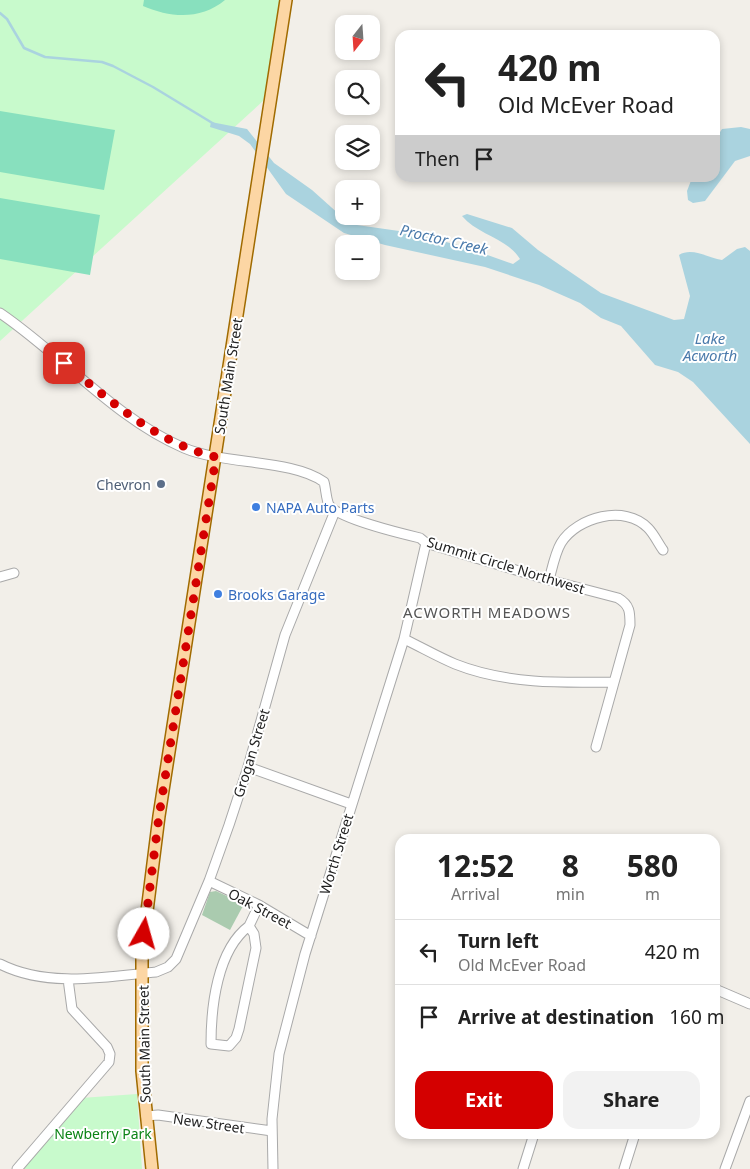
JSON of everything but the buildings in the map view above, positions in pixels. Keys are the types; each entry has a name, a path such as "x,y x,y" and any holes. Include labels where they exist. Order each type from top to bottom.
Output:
{"main road":[{"name":"South Main Street","path":"152,1169 146,1116 142,1050 142,951 152,869 286,0"}],"street":[{"path":"0,313 153,431 184,448 216,457 296,470 316,476 324,484 329,504 335,511"},
{"name":"Grogan Street","path":"0,964 27,974 68,979 142,974 162,970 176,959 209,881 248,767 286,635 335,511"},
{"name":"Summit Circle Northwest","path":"335,511 426,542 549,580 618,598 628,604 630,625 596,747"},
{"path":"549,580 560,544 572,530 592,519 612,516 634,518 648,528 663,550"},
{"name":"Worth Street","path":"272,1169 272,1131 279,1054 311,936 404,639 426,542"},
{"path":"0,577 14,573"},
{"path":"404,639 456,664 508,678 558,684 614,682"},
{"path":"248,767 351,804"},
{"name":"Oak Street","path":"209,881 259,905 311,936"},
{"path":"248,926 254,934 256,948 246,1002 236,1038 229,1046 211,1044 211,1016 217,983 234,941 248,926 259,905"},
{"path":"17,1169 109,1062 110,1054 107,1047 72,1009 68,979"},
{"path":"720,991 750,1004"},
{"path":"726,1169 750,1101"},
{"name":"New Street","path":"146,1116 158,1115 272,1131"},
{"path":"523,1169 532,1139"},
{"path":"624,1169 633,1139"}],"green space":[{"path":"0,0 286,0 263,101 0,341"},
{"path":"144,0 225,0 206,11 196,14 175,15 143,6"},
{"path":"0,111 115,130 104,190 0,172"},
{"path":"0,198 100,215 90,275 0,259"},
{"path":"216,891 244,904 230,930 202,915 210,892"},
{"name":"Newberry Park","path":"137,1094 142,1169 20,1169 81,1098"}],"water":[{"name":"Lake Acworth","path":"211,122 247,129 274,163 312,190 335,211 335,225 357,225 406,232 462,246 513,264 520,259 508,246 476,228 462,216 467,214 512,228 538,250 601,293 674,320 684,319 690,296 679,255 689,252 722,260 737,249 745,247 750,251 750,444 693,382 678,372 655,365 621,326 601,318 580,303 539,285 485,267 380,244 380,235 351,235 344,233 286,194 250,144 239,136 210,127"},
{"path":"741,127 750,129 750,156 735,161 720,181 720,132 722,129"},
{"path":"690,182 719,182 705,201 693,203 688,200 687,191"}],"waterway":[{"name":"Proctor Creek","path":"0,13 7,19 24,48 45,57 102,62 113,66 153,87 214,124"}],"place":[{"name":"Chevron","path":"161,484"},
{"name":"NAPA Auto Parts","path":"256,507"},
{"name":"Brooks Garage","path":"218,594"}],"district":[{"name":"ACWORTH MEADOWS","path":"487,612"}],"route":[{"path":"64,363 126,412 161,436 184,448 216,457 159,816 144,934"}]}
